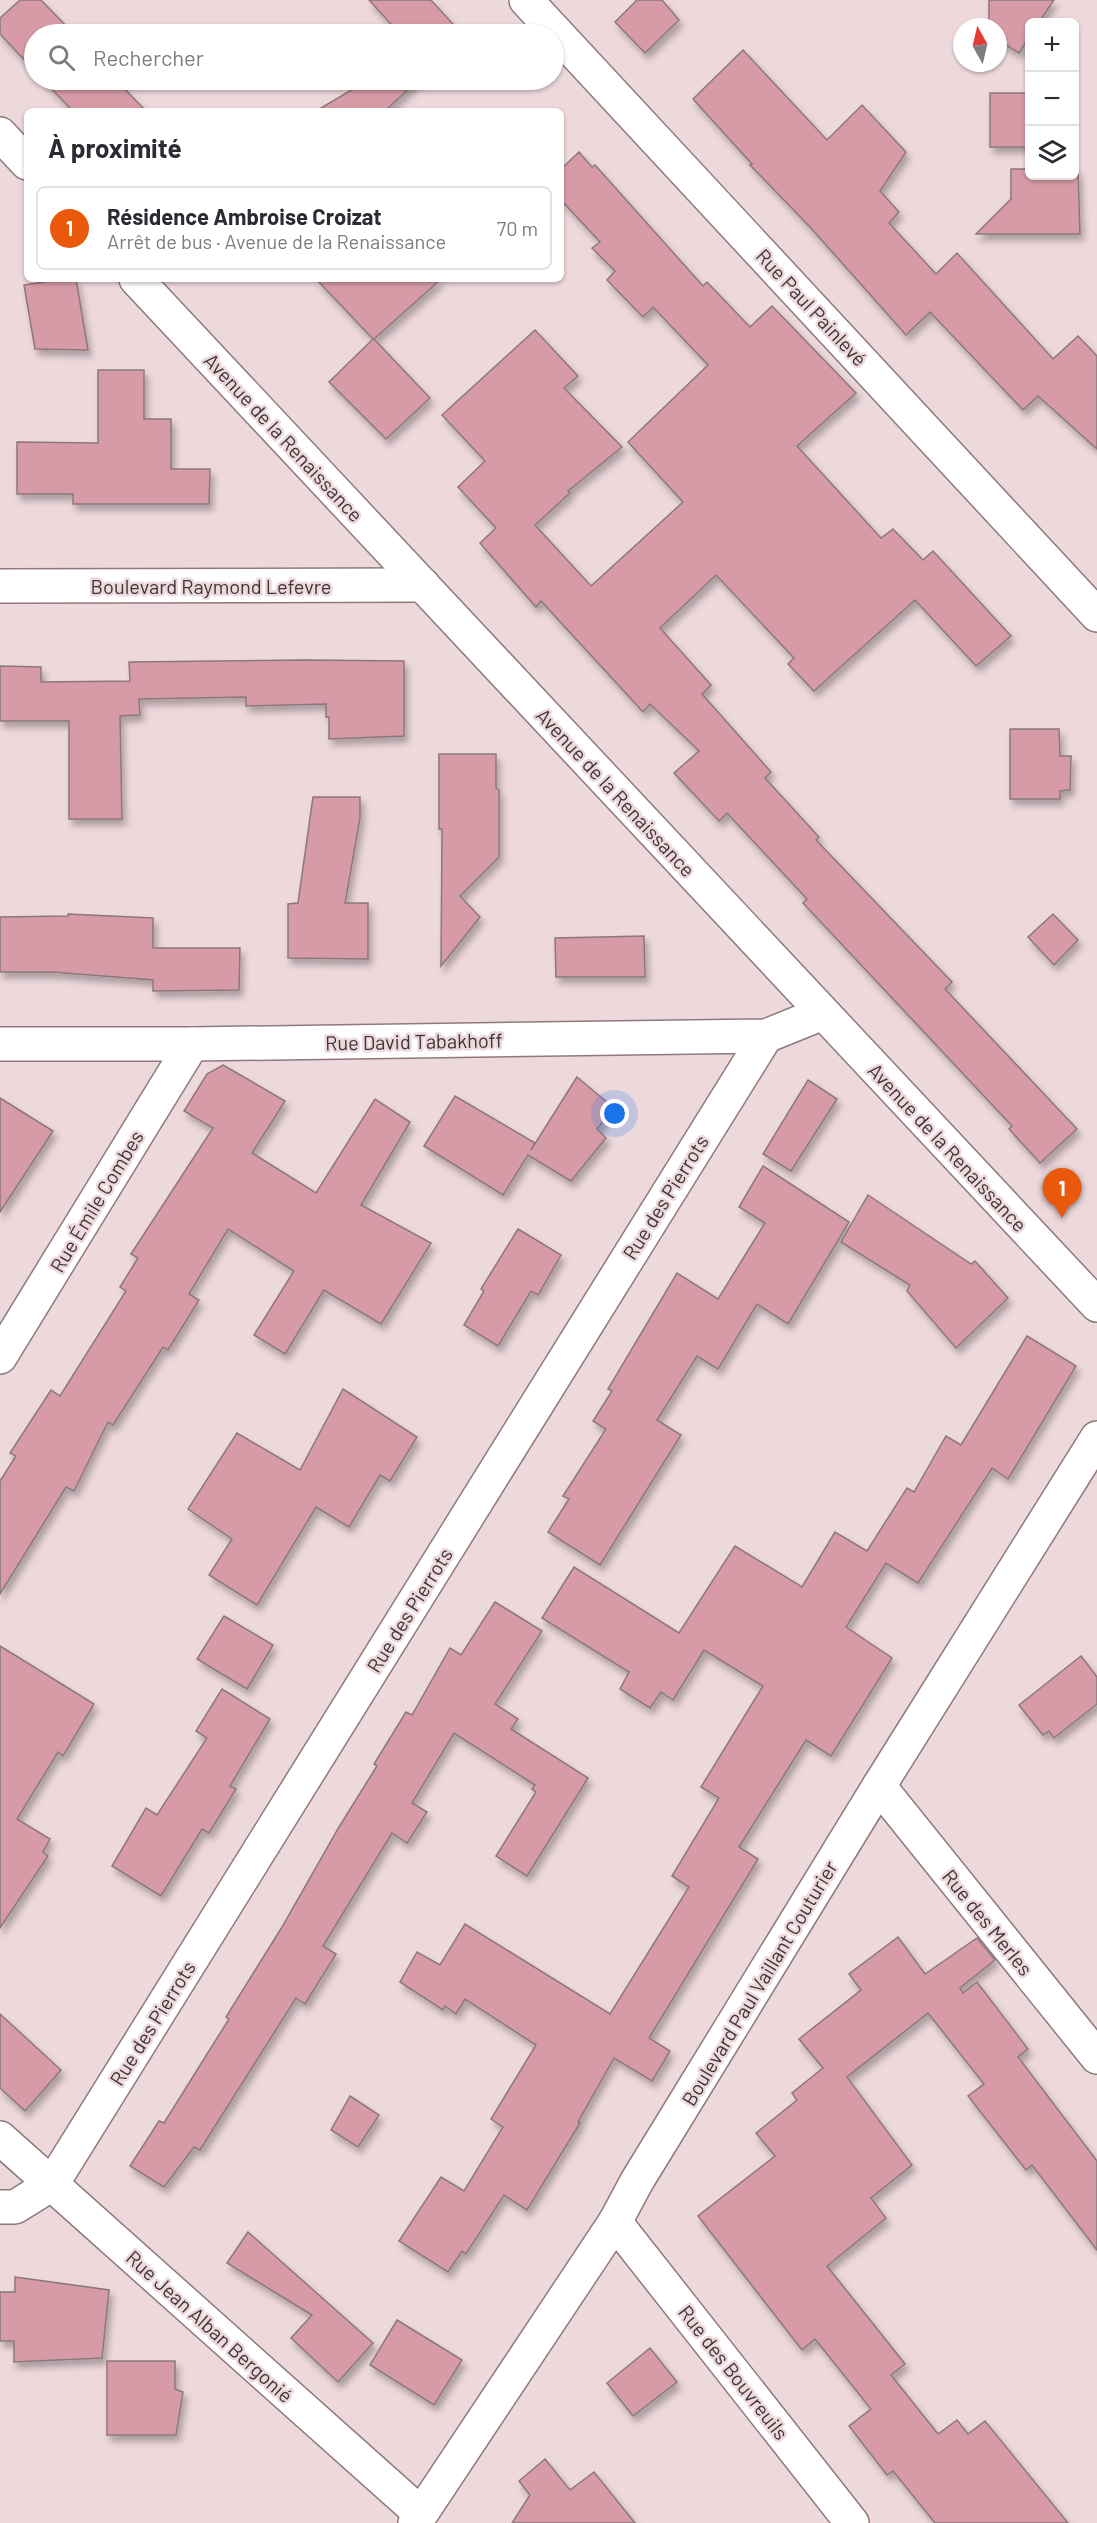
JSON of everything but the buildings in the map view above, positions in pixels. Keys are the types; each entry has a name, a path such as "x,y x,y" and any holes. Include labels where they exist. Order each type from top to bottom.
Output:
{"street":[{"name":"Rue Paul Painlevé","path":"526,0 548,24"},
{"name":"Rue Paul Painlevé","path":"564,41 1097,615"},
{"path":"0,134 24,160"},
{"name":"Avenue de la Renaissance","path":"139,282 1097,1305"},
{"name":"Boulevard Raymond Lefevre","path":"0,586 423,585"},
{"name":"Rue David Tabakhoff","path":"0,1044 192,1044 766,1036 822,1013"},
{"name":"Rue des Pierrots","path":"52,2184 766,1036"},
{"name":"Rue Émile Combes","path":"0,1357 192,1044"},
{"name":"Boulevard Paul Vaillant Couturier","path":"417,2518 615,2222 637,2181 879,1786 1097,1438"},
{"name":"Rue des Merles","path":"879,1786 1097,2057"},
{"name":"Rue Jean Alban Bergonié","path":"0,2138 417,2518"},
{"path":"0,2207 15,2207 52,2184"},
{"name":"Rue des Bouvreuils","path":"615,2222 852,2523"}],"place":[{"name":"Résidence Ambroise Croizat","path":"1062,1218"}]}
